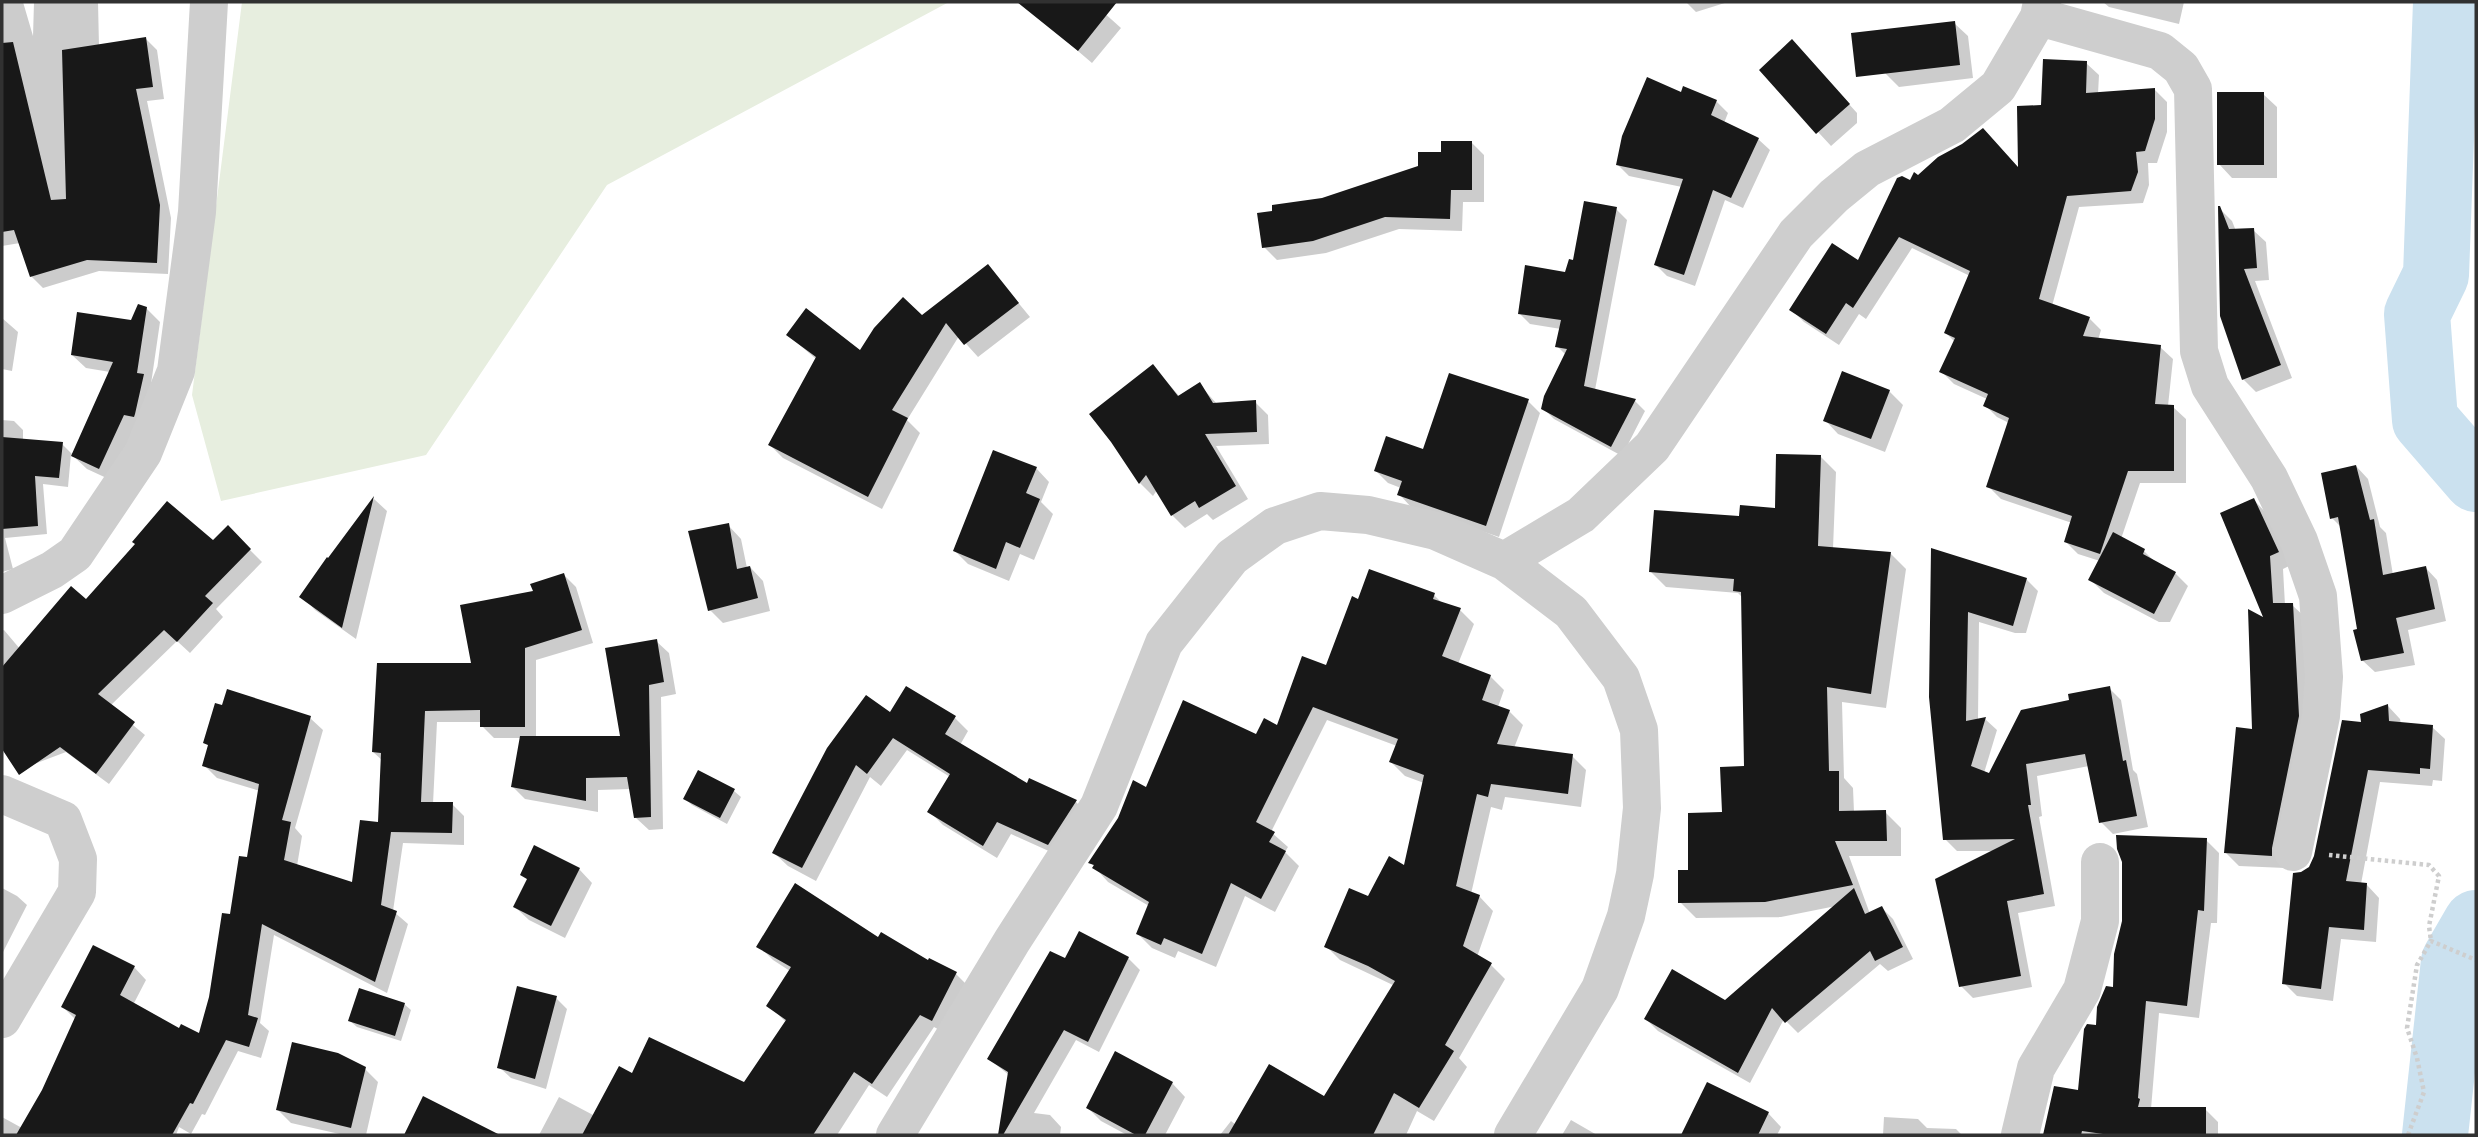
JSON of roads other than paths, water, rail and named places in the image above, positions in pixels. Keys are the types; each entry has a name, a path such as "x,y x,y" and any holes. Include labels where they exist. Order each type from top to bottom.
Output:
{"street":[{"path":"2,595 52,570 75,554 142,453 176,371 197,212 209,2"},
{"path":"1504,561 1581,515 1652,447 1796,234 1834,196 1867,169 1952,125 1998,87 2040,10 2161,51 2181,68 2193,89 2199,351 2210,386 2269,478 2299,541 2318,596 2324,677 2321,716 2293,852"},
{"path":"895,1135 1012,941 1099,806 1164,643 1232,556 1275,526 1320,511 1368,515 1436,531 1504,561 1571,612 1621,678 1639,730 1642,808 1635,874 1626,916 1600,989 1513,1135"},
{"path":"2,794 62,820 78,859 77,892 2,1019"},
{"path":"2020,1135 2036,1068 2082,990 2100,921 2100,862"}],"waterway":[{"path":"2446,2 2436,275 2417,314 2425,420 2476,479"},
{"path":"2435,1135 2454,961 2476,923"}]}
